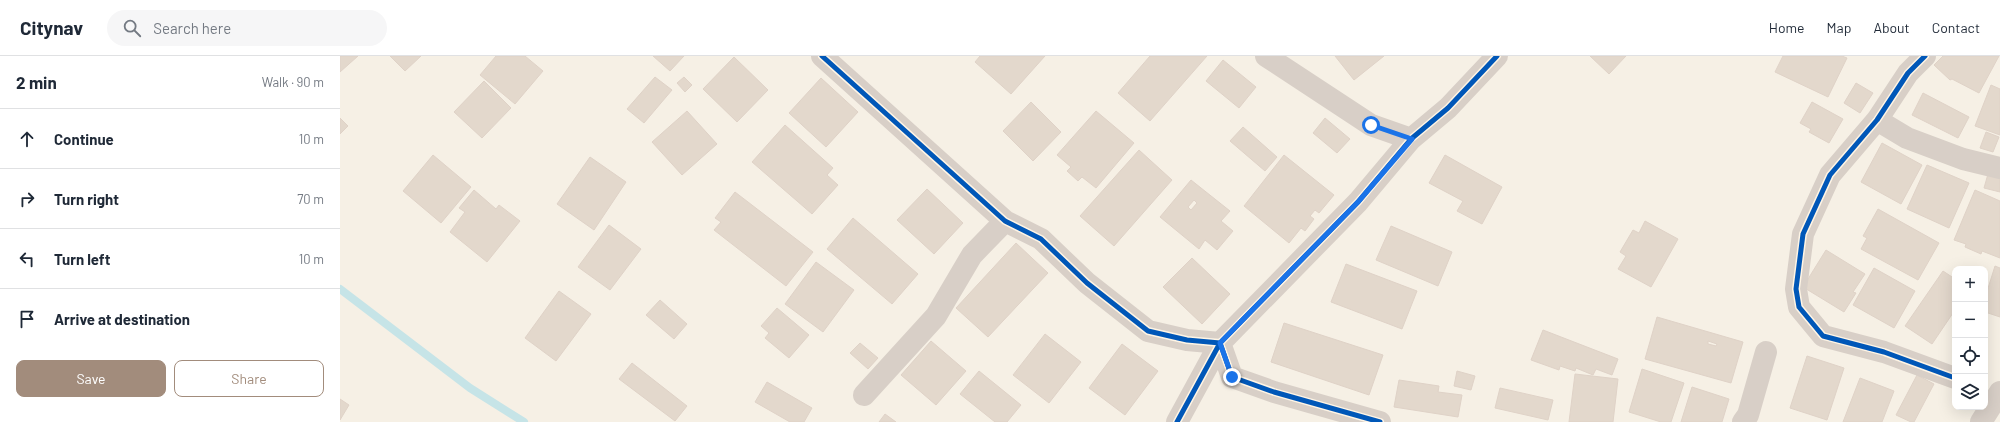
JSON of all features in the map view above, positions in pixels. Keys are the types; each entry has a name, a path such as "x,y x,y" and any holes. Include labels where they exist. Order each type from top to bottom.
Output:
{"street":[{"path":"822,56 1005,220 1041,240 1087,283 1148,331 1187,340 1220,343"},
{"path":"1266,56 1371,125 1412,139"},
{"path":"1177,422 1220,343 1358,202 1412,139 1448,108 1496,56"},
{"path":"1925,56 1908,73 1876,120 1830,175 1802,234 1796,289 1799,307 1823,336 1884,352 1952,377"},
{"path":"1876,120 1908,138 1963,159 2000,168"},
{"path":"864,395 936,316 972,255 1005,220"},
{"path":"1220,343 1232,377 1274,392 1380,422"},
{"path":"1744,422 1748,415 1766,352"},
{"path":"1988,386 2000,389"},
{"path":"1981,422 2000,392"}],"building":[{"path":"340,56 358,56 340,72"},
{"path":"390,56 421,56 405,71"},
{"path":"496,56 525,56 543,71 515,104 480,75"},
{"path":"653,56 684,56 670,71"},
{"path":"980,56 1045,56 1011,94 975,62"},
{"path":"1150,56 1207,56 1150,121 1118,93"},
{"path":"1335,56 1384,56 1354,80"},
{"path":"1590,56 1626,56 1609,74"},
{"path":"1783,56 1842,56 1847,58 1828,97 1775,72"},
{"path":"1943,56 1999,56 1979,93 1952,79 1950,80 1934,65"},
{"path":"734,57 768,90 737,122 703,89"},
{"path":"1223,60 1256,87 1239,108 1206,81"},
{"path":"655,77 672,90 644,123 627,109"},
{"path":"684,77 692,85 685,92 677,83"},
{"path":"821,78 858,112 826,147 789,113"},
{"path":"484,81 511,108 482,138 454,112"},
{"path":"1856,83 1873,93 1860,113 1844,103"},
{"path":"1991,85 2000,89 2000,135 1975,126"},
{"path":"1923,93 1969,117 1958,138 1912,115"},
{"path":"1031,102 1061,132 1033,161 1003,131"},
{"path":"1812,102 1843,119 1829,143 1809,132 1811,129 1800,123"},
{"path":"687,111 717,144 682,175 652,142"},
{"path":"1096,111 1134,143 1096,188 1082,177 1078,181 1067,171 1071,167 1057,155"},
{"path":"340,118 348,126 340,134"},
{"path":"1325,118 1350,139 1337,153 1313,133"},
{"path":"785,125 833,168 827,175 838,185 812,214 752,162"},
{"path":"1243,127 1277,157 1265,171 1230,141"},
{"path":"1986,132 1999,137 1993,152 1980,148"},
{"path":"1882,143 1922,165 1901,204 1861,182"},
{"path":"1139,150 1172,180 1114,246 1080,216"},
{"path":"433,155 471,187 441,223 403,191"},
{"path":"1284,155 1334,195 1319,213 1315,210 1310,216 1314,219 1305,231 1301,228 1289,243 1244,206"},
{"path":"1445,155 1502,187 1482,224 1457,211 1463,201 1429,183"},
{"path":"590,157 626,182 594,230 557,204"},
{"path":"1927,165 1969,183 1949,228 1907,209"},
{"path":"1988,174 2000,177 2000,192 1984,188"},
{"path":"1191,180 1230,211 1221,221 1233,231 1217,250 1205,240 1199,249 1160,217","holes":["1194,200 1197,203 1191,210 1188,207"]},
{"path":"927,189 963,223 934,254 897,220"},
{"path":"474,190 496,209 499,205 520,221 487,262 450,232 465,212 459,208"},
{"path":"1975,190 2000,201 2000,258 1982,251 1981,254 1965,247 1966,244 1954,240"},
{"path":"735,192 813,252 786,286 714,230 721,222 715,218"},
{"path":"1878,209 1939,243 1918,280 1861,249 1867,238 1863,236"},
{"path":"853,218 918,274 892,304 827,249"},
{"path":"1645,221 1678,239 1651,287 1618,269 1626,256 1620,252 1633,230 1639,233"},
{"path":"609,225 641,249 610,290 578,267"},
{"path":"1391,226 1452,252 1438,286 1376,260"},
{"path":"1016,243 1048,273 988,337 956,308"},
{"path":"1826,250 1865,274 1853,292 1856,293 1844,312 1803,287"},
{"path":"1192,258 1230,294 1202,324 1163,287"},
{"path":"816,262 854,290 823,332 785,304"},
{"path":"1346,264 1417,291 1402,329 1331,302"},
{"path":"1995,266 2000,268 2000,317 1988,313 1988,288"},
{"path":"1874,268 1915,291 1894,328 1853,305"},
{"path":"1943,271 1952,277 1952,314 1932,344 1905,326"},
{"path":"559,291 591,314 556,361 525,338"},
{"path":"660,300 687,324 674,339 646,315"},
{"path":"777,308 809,335 789,358 765,338 769,333 761,326"},
{"path":"1657,317 1743,342 1731,383 1645,359","holes":["1708,341 1717,344 1716,346 1708,344"]},
{"path":"1284,323 1383,355 1369,395 1271,362"},
{"path":"1543,330 1618,359 1612,375 1596,369 1593,375 1576,368 1575,371 1560,366 1559,370 1531,360"},
{"path":"1045,334 1081,362 1049,403 1013,375"},
{"path":"931,341 966,371 936,405 901,375"},
{"path":"860,343 878,358 868,369 850,353"},
{"path":"1122,344 1158,371 1125,415 1089,388"},
{"path":"1807,356 1844,368 1827,420 1790,408"},
{"path":"632,363 687,406 675,421 619,379"},
{"path":"1642,369 1684,383 1671,422 1661,422 1629,412"},
{"path":"979,371 1021,405 1007,422 995,422 960,394"},
{"path":"1457,371 1475,376 1471,390 1454,386"},
{"path":"1575,374 1618,379 1613,422 1569,422"},
{"path":"1917,375 1934,384 1914,422 1911,422 1896,415"},
{"path":"1860,378 1894,391 1882,422 1843,422"},
{"path":"1399,380 1439,386 1438,392 1462,395 1458,417 1394,407"},
{"path":"767,382 812,408 804,422 790,422 755,402"},
{"path":"1692,387 1729,399 1722,422 1681,422"},
{"path":"1500,388 1553,400 1548,420 1495,408"},
{"path":"340,399 349,405 340,420"},
{"path":"885,414 896,422 879,422"}],"waterway":[{"path":"340,289 470,388 524,422"}],"cycle path":[{"path":"822,56 1005,221 1041,239 1087,283 1148,331 1187,340 1220,343 1232,377 1274,392 1380,422"},
{"path":"1177,422 1220,343 1358,202 1411,139 1448,108 1497,56"},
{"path":"1925,56 1908,73 1877,120 1830,175 1803,234 1796,289 1799,307 1823,336 1884,352 1952,377"}],"route":[{"path":"1232,377 1220,343 1358,202 1412,139 1371,125"}]}
